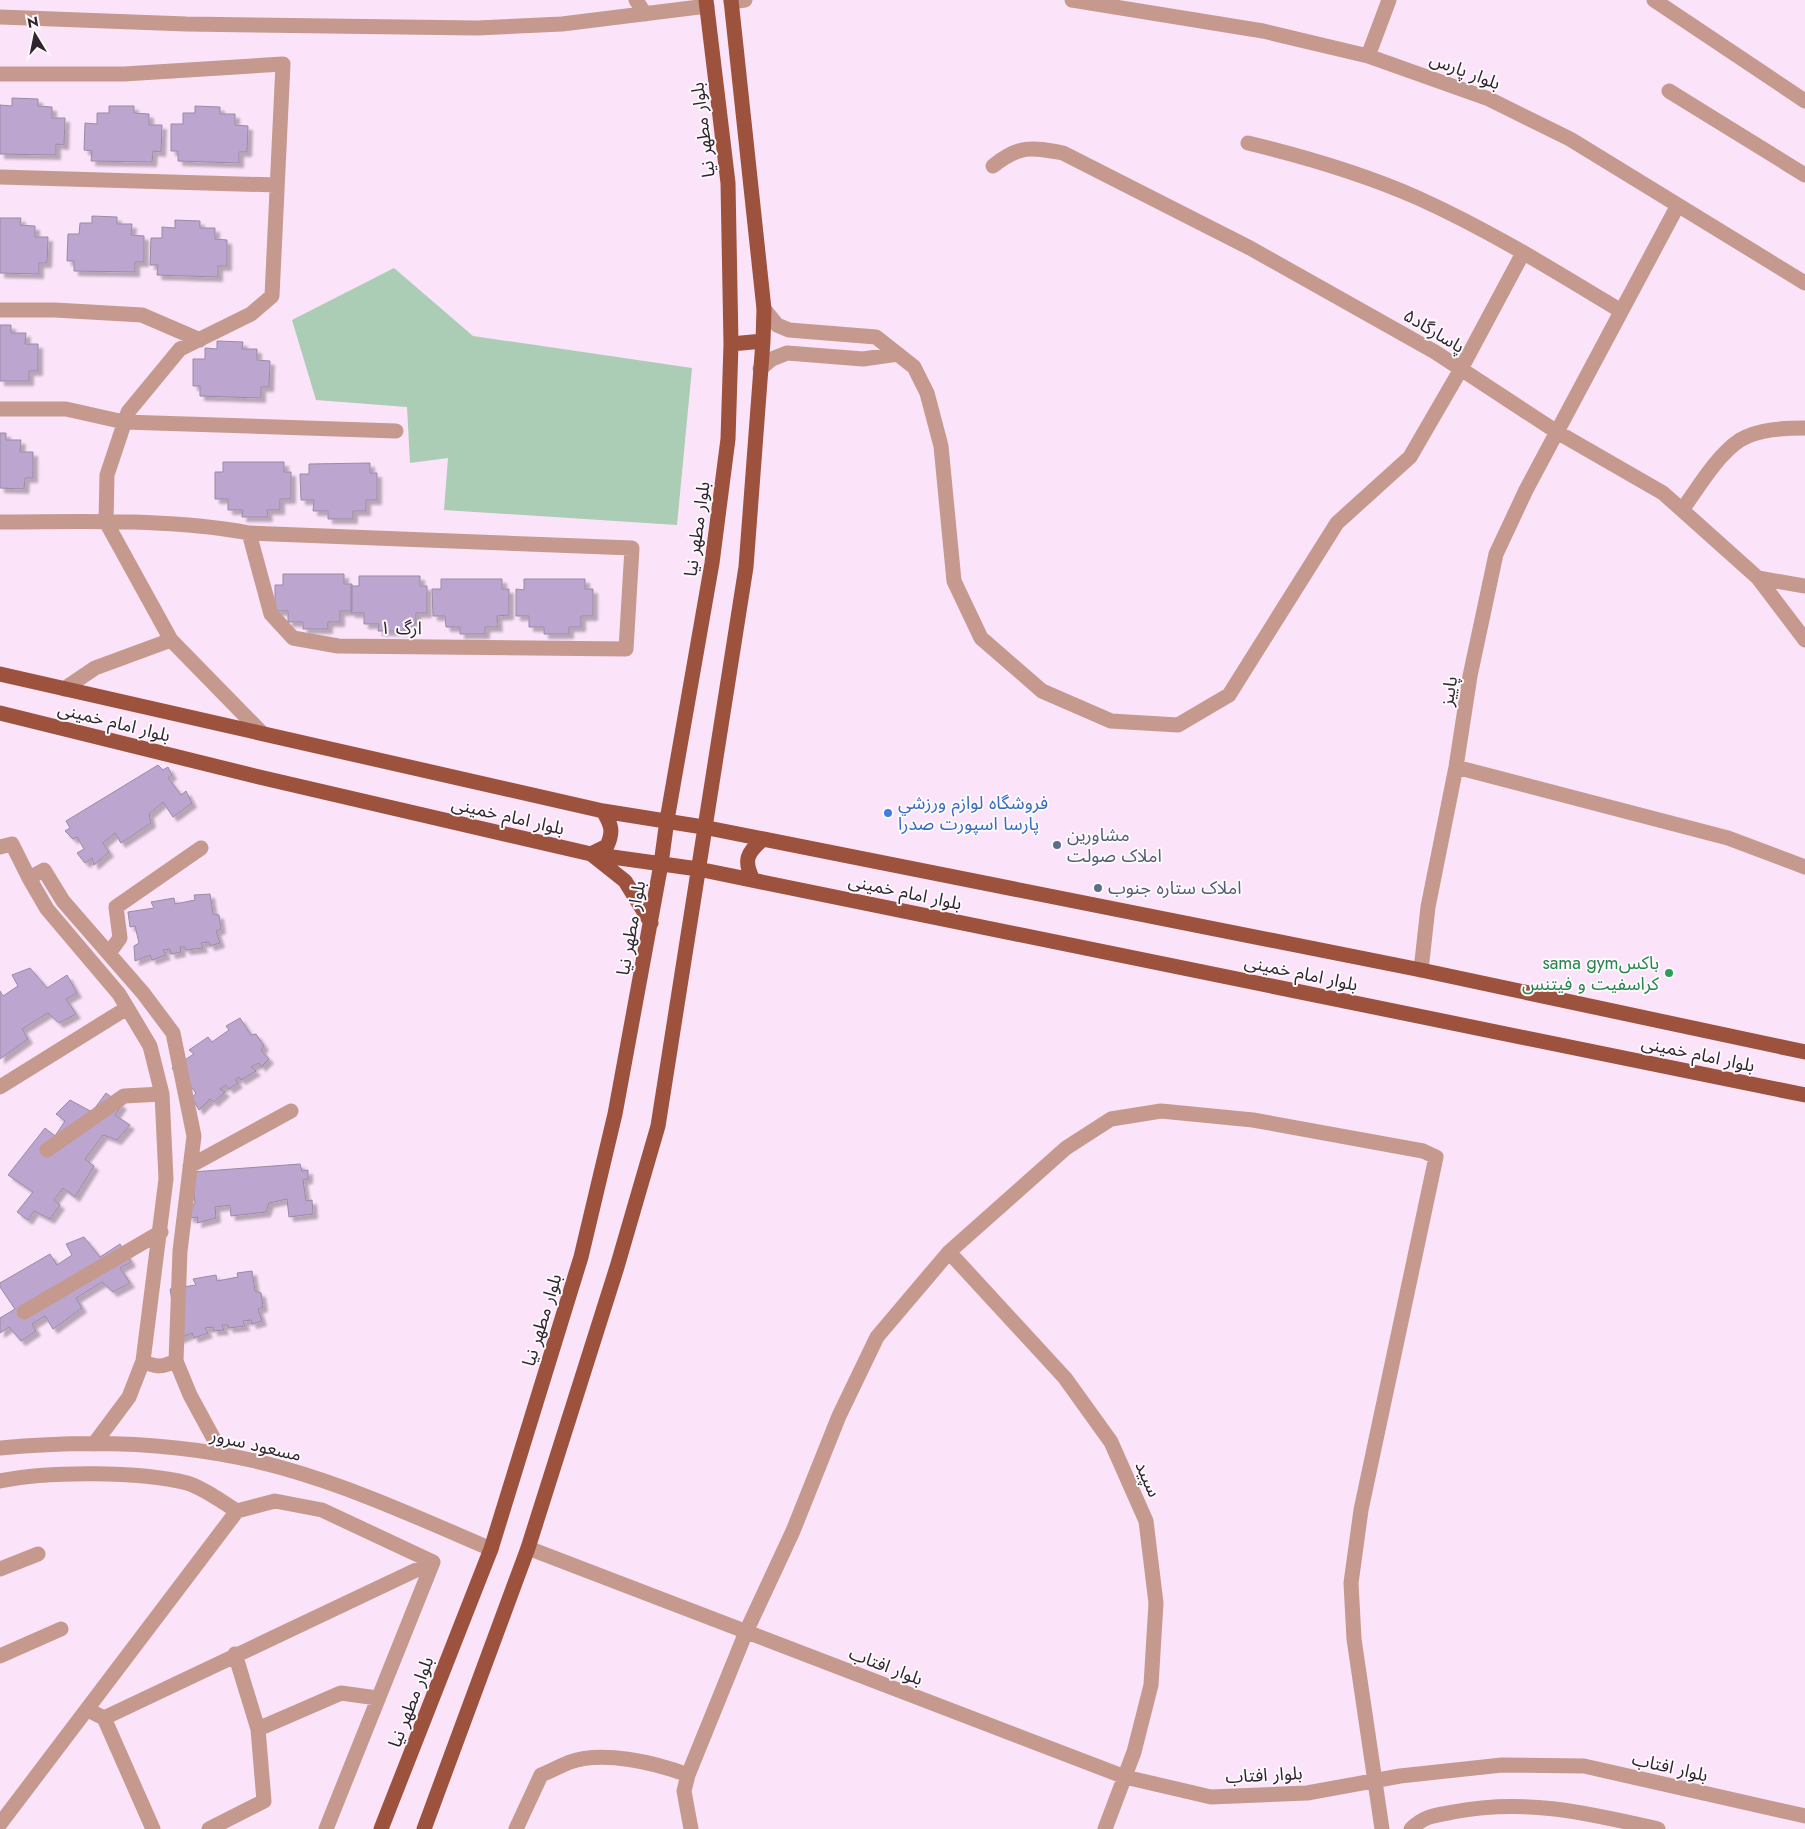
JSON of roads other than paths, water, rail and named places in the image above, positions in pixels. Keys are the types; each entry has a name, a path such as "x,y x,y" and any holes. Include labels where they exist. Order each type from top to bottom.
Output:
{"main road":[{"path":"424,1829 528,1548 617,1267 658,1126 703,827 746,567 763,341 764,309 736,0"},
{"name":"بلوار مطهر نیا","path":"381,1829 491,1549 582,1257 615,1114 661,864 712,563 728,438 731,344 728,183 706,3"},
{"path":"731,344 763,341"},
{"name":"بلوار امام خمینی","path":"0,674 603,811 667,820 1421,970 1805,1052"},
{"name":"بلوار امام خمینی","path":"0,713 255,776 590,854 698,869 1805,1095"},
{"path":"603,811 612,826 611,837 607,846 590,854 625,881 650,923"},
{"path":"753,880 747,868 747,858 753,847 763,839"}],"street":[{"path":"636,0 644,14"},
{"name":"بلوار پارس","path":"1072,0 1264,30 1368,56 1489,99 1570,138 1805,283"},
{"path":"1368,56 1389,0"},
{"path":"1654,0 1805,101"},
{"path":"0,17 186,24 477,28 562,24 644,14 706,3"},
{"path":"0,74 124,74 283,64 272,296 251,314 180,349 128,412 107,474 106,522 171,640 261,732"},
{"path":"1669,91 1805,175"},
{"path":"1248,143 1310,158 1417,198 1504,241 1621,311"},
{"name":"پاسارگاد۵","path":"993,166 1010,153 1036,148 1063,153 1250,248 1435,352 1557,432 1663,492 1758,578 1805,640"},
{"path":"0,177 276,185"},
{"name":"پاییز","path":"1421,970 1428,907 1456,767 1470,676 1496,554 1526,490 1678,205"},
{"path":"764,309 777,325 789,330 876,337 914,367 927,393 942,446 954,581 981,638 1042,691 1111,721 1178,725 1229,695 1337,523 1410,457 1461,369 1523,254"},
{"path":"0,310 55,310 142,315 200,340"},
{"path":"760,369 772,360 787,353 863,359 898,354"},
{"path":"0,408 66,410 124,422 396,431"},
{"path":"1682,510 1714,465 1740,440 1777,428 1805,428"},
{"path":"0,522 106,522 221,528 248,533"},
{"name":"ارگ ۱","path":"248,533 632,548 626,648 338,646 293,638 271,614 248,533"},
{"path":"1758,578 1805,586"},
{"path":"64,689 95,668 171,640"},
{"path":"1456,767 1728,838 1805,867"},
{"path":"0,847 12,844 47,909 119,994 150,1046 162,1094 166,1180 161,1232 143,1361 129,1397 94,1444"},
{"path":"109,953 120,938 116,907 201,848"},
{"path":"29,878 44,870 63,901 143,993 173,1033 194,1136 180,1251 176,1361 190,1395 222,1454"},
{"path":"0,1087 127,1008"},
{"path":"47,1150 124,1096 162,1094"},
{"path":"190,1166 291,1111"},
{"path":"690,1829 684,1791 688,1775 746,1632 792,1531 839,1416 877,1337 949,1252 1066,1148 1111,1119 1162,1111 1253,1120 1423,1151 1436,1157 1361,1510 1351,1583 1354,1639 1382,1829"},
{"path":"24,1312 161,1232"},
{"name":"سپید","path":"949,1252 1066,1378 1111,1442 1146,1521 1156,1603 1151,1685 1134,1752 1105,1829"},
{"path":"143,1361 153,1366 164,1367 176,1361"},
{"name":"مسعود سرور","path":"0,1448 94,1444 162,1446 222,1454 279,1467 363,1495 491,1549"},
{"path":"0,1481 58,1474 145,1477 188,1484 237,1511"},
{"path":"0,1824 237,1511 275,1501 322,1510 433,1562"},
{"name":"بلوار افتاب","path":"528,1548 1125,1777 1211,1797 1307,1793 1374,1781 1502,1764 1584,1766 1805,1816"},
{"path":"0,1570 38,1554"},
{"path":"104,1718 235,1654 433,1562"},
{"path":"326,1829 433,1562"},
{"path":"0,1656 61,1629"},
{"path":"218,1827 264,1801 258,1729 235,1654"},
{"path":"258,1729 340,1693 377,1698"},
{"path":"88,1710 104,1718 153,1829"},
{"path":"516,1829 542,1775 572,1762 613,1757 674,1770 688,1775"},
{"path":"1412,1829 1422,1818 1482,1807 1558,1808 1658,1829"}],"place":[{"name":"فروشگاه لوازم ورزشي پارسا اسپورت صدرا","path":"888,813"},
{"name":"مشاورین املاک صولت","path":"1057,845"},
{"name":"املاک ستاره جنوب","path":"1098,888"},
{"name":"sama gymباکس کراسفیت و فیتنس","path":"1669,973"}]}
